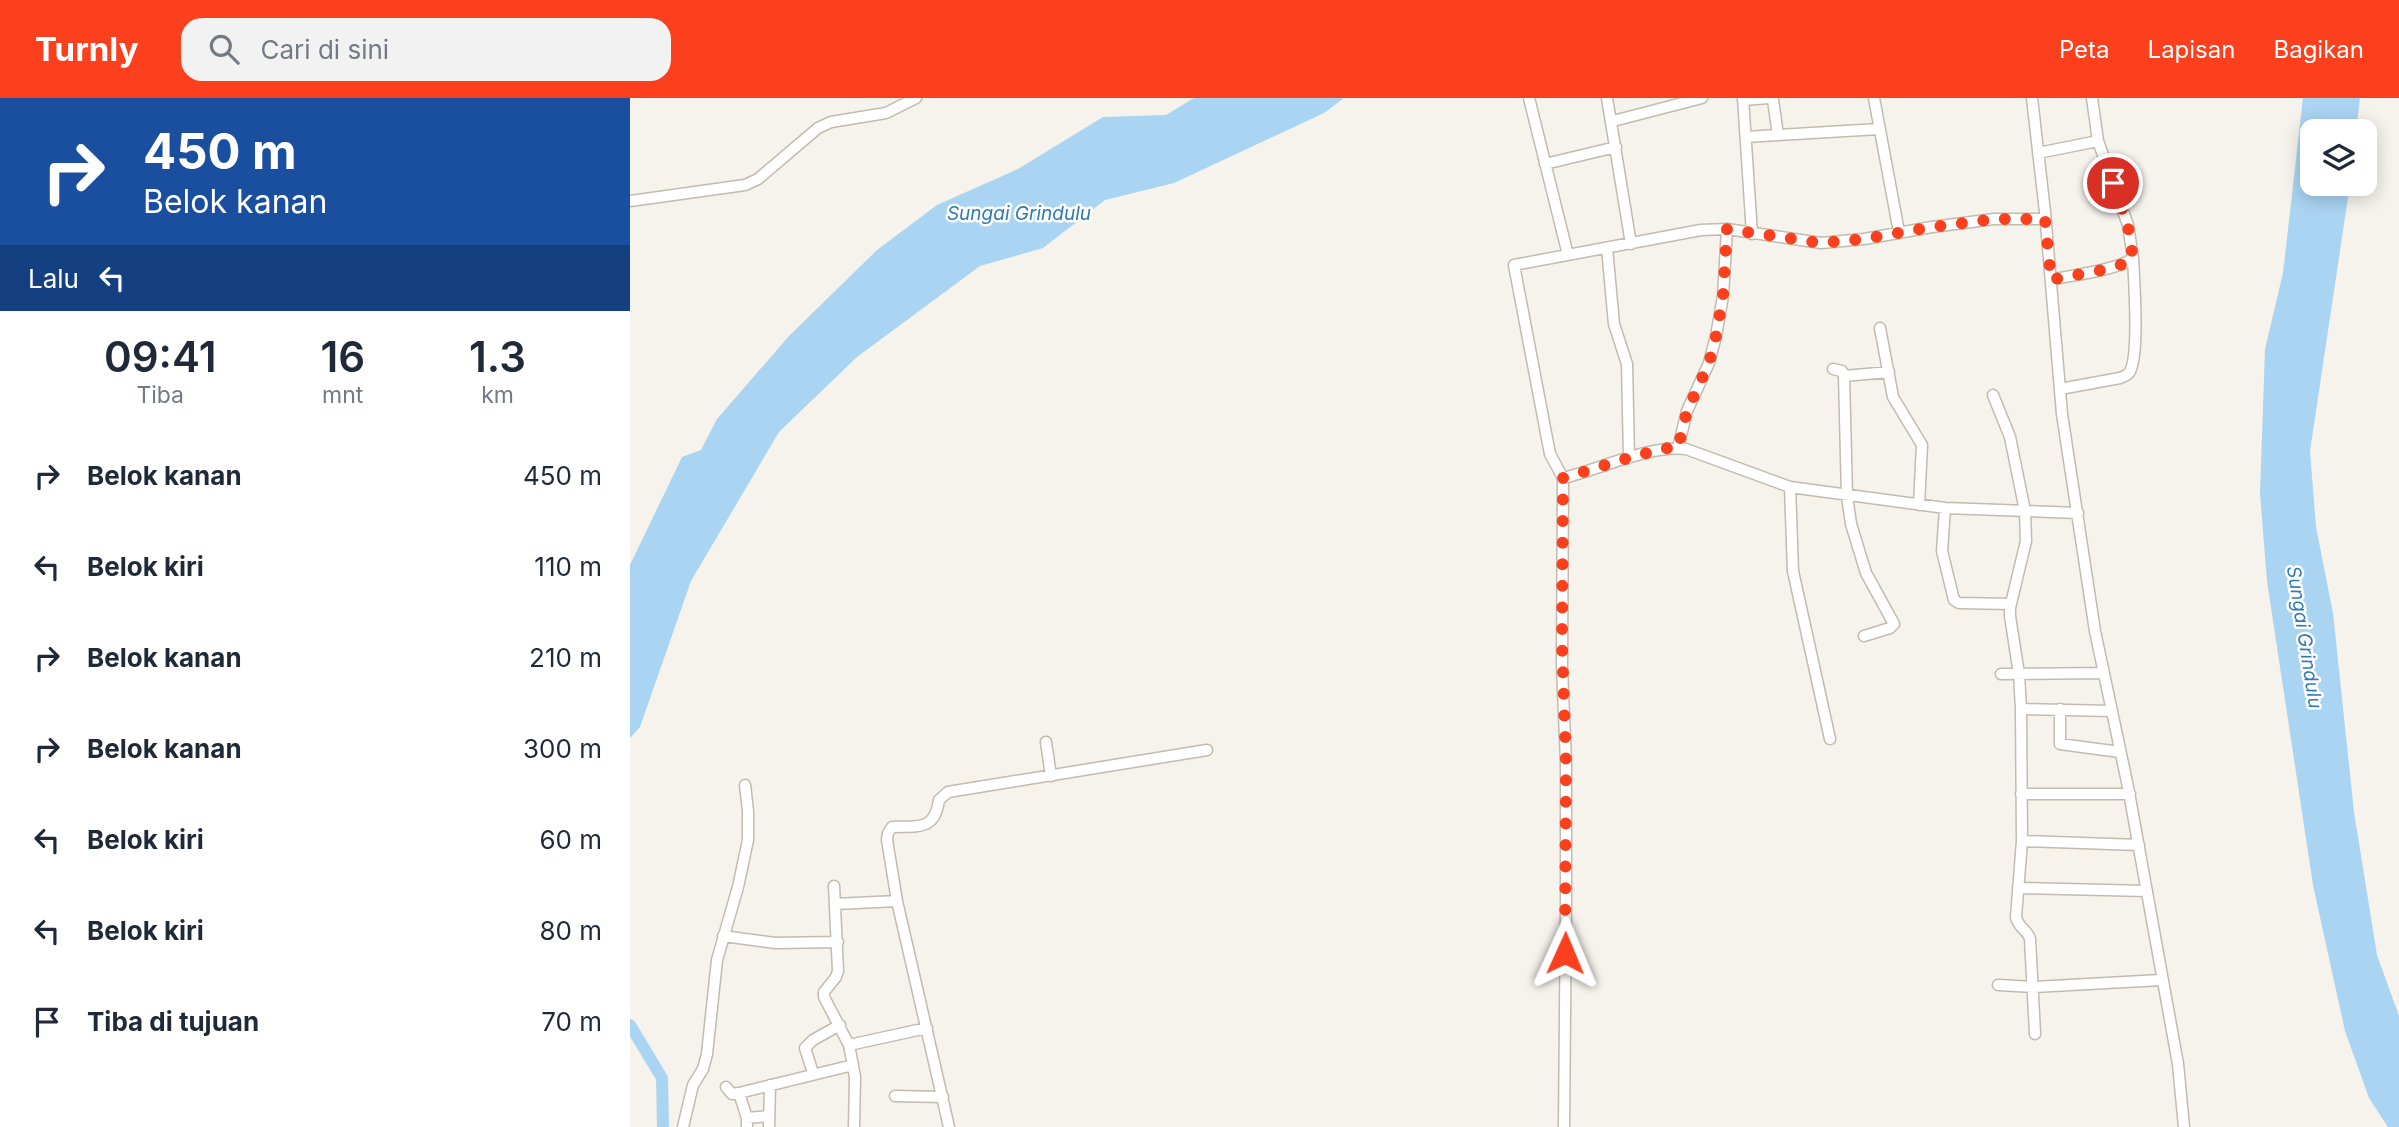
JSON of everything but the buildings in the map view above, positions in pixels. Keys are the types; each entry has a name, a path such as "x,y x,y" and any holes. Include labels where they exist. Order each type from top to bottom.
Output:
{"street":[{"path":"630,201 745,185 758,179 818,128 831,122 886,113 916,98"},
{"path":"1529,98 1568,255"},
{"path":"1607,98 1613,121 1631,244"},
{"path":"1613,121 1702,98"},
{"path":"1874,98 1899,232"},
{"path":"2032,98 2062,414 2095,631 2130,794 2178,1064 2184,1127"},
{"path":"2060,389 2120,379 2127,375 2131,370 2135,339 2133,258 2128,226 2098,141 2092,98"},
{"path":"1752,234 1743,99 1773,100 1778,135"},
{"path":"1746,137 1879,129"},
{"path":"2038,153 2098,141"},
{"path":"1545,164 1616,147"},
{"path":"1564,1127 1566,763 1562,643 1563,478 1550,454 1513,267 1516,264 1701,230 1727,229 1821,243 1994,219 2045,219"},
{"path":"1678,448 1687,411 1709,363 1716,336 1723,296 1727,229"},
{"path":"1607,248 1614,324 1627,364 1629,458"},
{"path":"2051,280 2109,267 2131,261 2133,258"},
{"path":"1880,328 1893,397 1922,445 1919,505"},
{"path":"1833,369 1842,371 1844,376 1850,524 1860,557 1894,624 1891,628 1864,636"},
{"path":"1844,376 1889,372"},
{"path":"1993,395 2011,442 2025,511 2026,541 2010,616 2019,674 2021,709 2022,841 2017,923 2030,939 2035,1034"},
{"path":"1563,478 1672,447 1790,487 1944,508 2078,513"},
{"path":"1790,487 1793,570 1830,739"},
{"path":"1944,508 1942,551 1954,600 1959,603 2011,604"},
{"path":"2001,674 2104,673"},
{"path":"2021,709 2112,711"},
{"path":"2060,709 2060,744 2120,752"},
{"path":"1045,742 1051,776"},
{"path":"949,1127 897,901 887,841 892,827 931,823 938,812 939,800 948,792 1207,750"},
{"path":"683,1127 693,1085 703,1069 707,1054 713,991 723,936 748,840 745,785"},
{"path":"2021,794 2130,794"},
{"path":"2022,841 2139,845"},
{"path":"834,887 838,942 836,978 824,992 824,997 849,1045 855,1077 854,1127"},
{"path":"2018,888 2147,891"},
{"path":"835,904 897,901"},
{"path":"723,936 775,943 838,942"},
{"path":"1998,985 2034,986 2161,980"},
{"path":"813,1073 805,1048 813,1040 840,1025"},
{"path":"849,1045 927,1028"},
{"path":"726,1087 732,1094 739,1093 853,1065"},
{"path":"769,1127 770,1085"},
{"path":"739,1093 747,1123 769,1116"},
{"path":"895,1096 943,1097"}],"water":[{"name":"Sungai Grindulu","path":"1194,98 1344,98 1324,113 1174,183 1105,200 1043,248 980,266 857,357 779,432 691,581 640,727 630,738 630,565 682,457 701,450 717,419 789,336 877,250 937,205 1018,169 1103,117 1166,115"},
{"name":"Sungai Grindulu","path":"2303,98 2360,98 2357,119 2301,119"},
{"name":"Sungai Grindulu","path":"2300,124 2300,196 2348,196 2310,451 2316,527 2333,613 2354,812 2377,955 2399,1016 2399,1127 2388,1127 2369,1098 2345,1031 2313,885 2267,581 2260,494 2265,349 2283,273"}],"waterway":[{"path":"630,1025 662,1078 663,1127"}],"route":[{"path":"1565,953 1563,478 1635,456 1678,448 1687,411 1709,363 1716,336 1723,296 1727,229 1821,243 1994,219 2045,219 2051,280 2109,267 2131,261 2133,258 2128,226 2113,183"}]}
